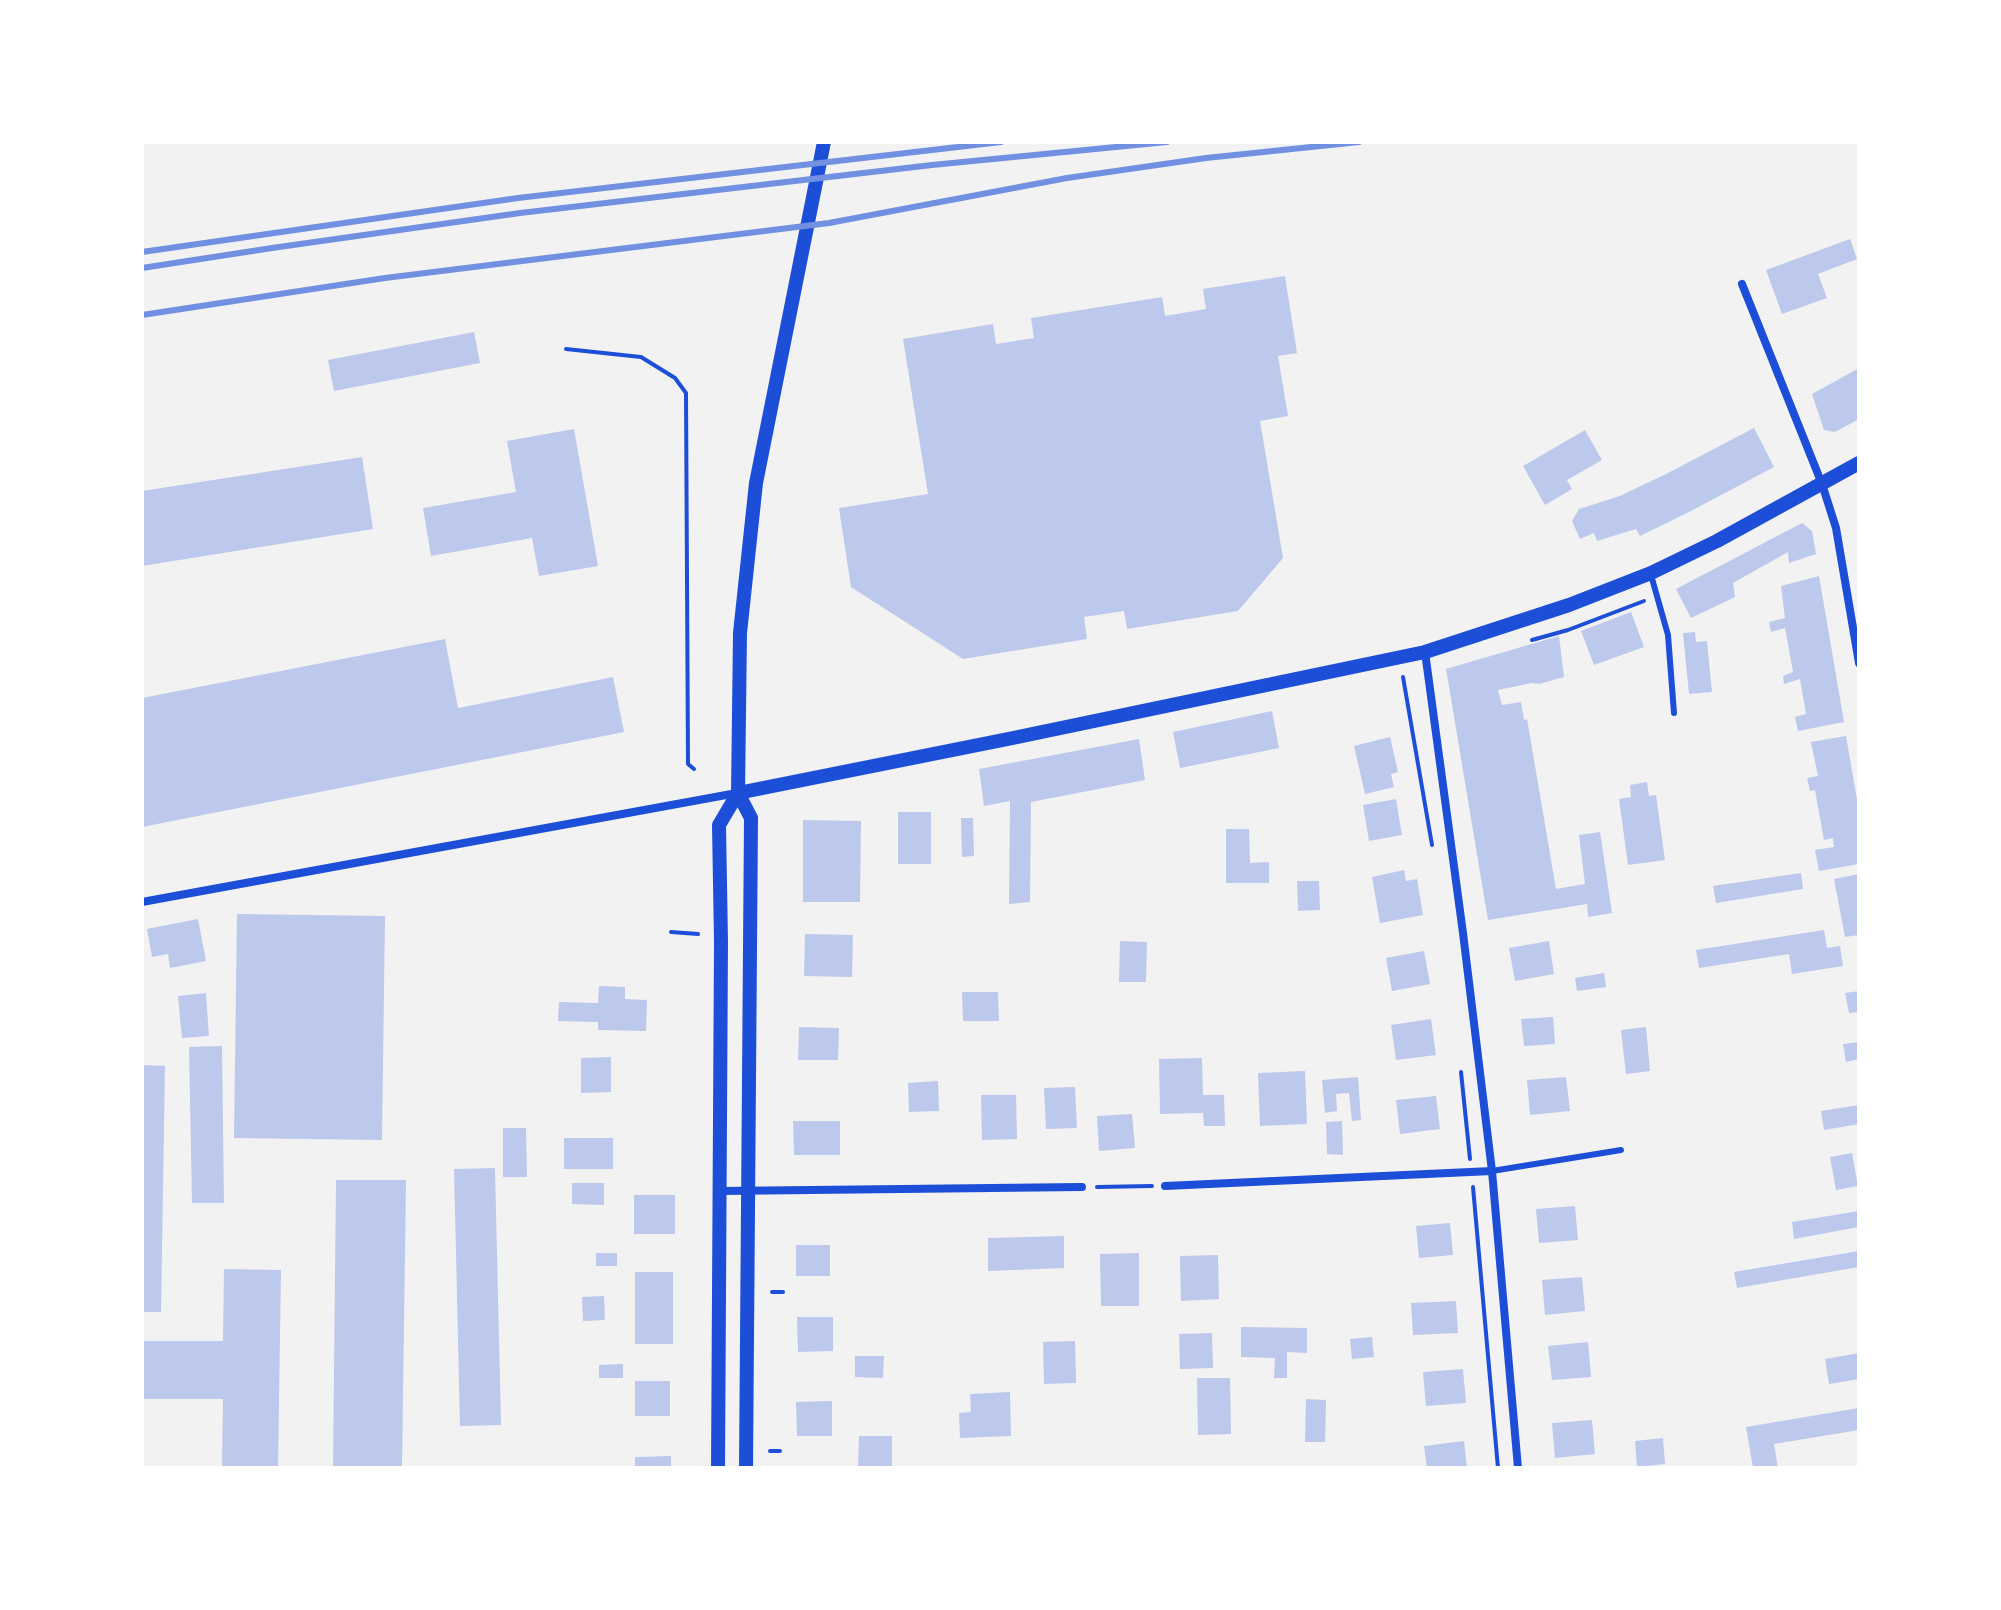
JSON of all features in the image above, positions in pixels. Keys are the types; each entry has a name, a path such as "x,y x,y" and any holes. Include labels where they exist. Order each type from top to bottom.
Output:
{"street":[{"path":"746,1468 751,818 738,793 740,633 756,483 824,142"},
{"path":"1742,284 1822,484 1836,528 1859,663"},
{"path":"142,902 738,793 1425,652 1569,605 1651,573 1717,541 1859,463"},
{"path":"1425,652 1492,1171 1518,1468"},
{"path":"718,1468 719,825 738,793"},
{"path":"1165,1186 1492,1171"},
{"path":"720,1191 1082,1187"}],"lane":[{"path":"1651,573 1668,635 1674,713"},
{"path":"1492,1171 1621,1150"}],"path":[{"path":"566,349 641,357 675,378 686,393 688,764 694,769"},
{"path":"1403,675 1433,853"},
{"path":"671,932 698,934"},
{"path":"1460,1065 1498,1468"},
{"path":"1082,1187 1165,1186"},
{"path":"772,1292 783,1292"},
{"path":"770,1451 780,1451"}],"building":[{"path":"1850,239 1857,259 1818,274 1827,298 1782,314 1766,270"},
{"path":"1285,276 1297,353 1278,356 1288,416 1260,421 1283,558 1238,611 1127,629 1124,611 1084,617 1087,639 963,659 851,587 839,508 928,494 903,339 993,324 996,344 1034,338 1031,318 1162,297 1165,316 1206,309 1203,289"},
{"path":"474,332 480,363 334,391 328,360"},
{"path":"1859,368 1859,419 1835,432 1824,430 1812,394"},
{"path":"1754,428 1774,467 1640,536 1636,529 1597,541 1594,533 1580,539 1572,521 1579,509 1620,496"},
{"path":"574,429 598,566 539,576 532,538 431,556 423,508 516,492 507,441"},
{"path":"1585,430 1602,460 1567,480 1572,489 1545,505 1523,466"},
{"path":"362,457 373,529 142,566 142,491"},
{"path":"1802,523 1812,531 1816,554 1789,563 1788,552 1733,583 1735,597 1691,618 1676,589"},
{"path":"1819,576 1844,722 1798,731 1795,717 1806,714 1800,679 1784,684 1783,676 1793,672 1785,628 1771,632 1769,622 1785,618 1781,586"},
{"path":"1631,612 1644,647 1594,665 1581,631"},
{"path":"1695,632 1696,642 1707,641 1712,692 1689,694 1683,633"},
{"path":"1559,636 1564,677 1498,690 1502,705 1521,702 1524,720 1527,719 1556,889 1585,884 1579,835 1600,832 1612,913 1588,917 1587,904 1488,920 1446,669"},
{"path":"445,639 458,708 613,677 624,732 142,827 142,698"},
{"path":"1272,711 1279,748 1180,768 1173,732"},
{"path":"1846,736 1859,811 1859,864 1819,871 1815,850 1834,847 1833,838 1824,840 1815,790 1810,791 1807,778 1818,776 1811,742"},
{"path":"1390,737 1398,772 1391,774 1394,787 1365,794 1354,746"},
{"path":"1139,739 1145,780 1031,802 1030,902 1009,904 1010,801 984,806 979,769"},
{"path":"1647,782 1649,796 1656,795 1665,860 1628,865 1619,799 1631,797 1630,785"},
{"path":"1396,799 1402,835 1369,841 1363,805"},
{"path":"898,812 931,812 931,864 898,864"},
{"path":"961,818 973,818 974,856 962,857"},
{"path":"803,820 861,821 860,902 803,902"},
{"path":"1226,829 1249,829 1250,863 1269,862 1269,883 1226,883"},
{"path":"1404,870 1406,881 1417,879 1423,915 1380,923 1372,877"},
{"path":"1801,873 1803,889 1716,903 1713,886"},
{"path":"1859,874 1859,935 1845,937 1834,879"},
{"path":"1297,881 1319,881 1320,910 1298,911"},
{"path":"237,914 385,916 382,1140 234,1138"},
{"path":"198,919 206,961 170,968 168,954 152,957 147,929"},
{"path":"1824,930 1827,948 1840,946 1843,966 1792,974 1789,954 1699,968 1696,950"},
{"path":"805,934 853,935 852,977 804,976"},
{"path":"1120,941 1147,942 1146,982 1119,982"},
{"path":"1549,941 1554,974 1515,981 1509,948"},
{"path":"1424,951 1430,984 1392,991 1386,958"},
{"path":"1604,973 1606,987 1577,991 1575,978"},
{"path":"599,986 625,987 625,999 647,1000 646,1031 598,1030 598,1022 558,1021 559,1002 598,1003"},
{"path":"1859,991 1859,1012 1849,1013 1845,993"},
{"path":"962,992 998,992 999,1021 963,1021"},
{"path":"206,993 209,1036 182,1038 178,996"},
{"path":"1553,1017 1555,1044 1524,1046 1521,1019"},
{"path":"1431,1019 1436,1055 1396,1060 1391,1025"},
{"path":"799,1027 839,1028 838,1060 798,1060"},
{"path":"1646,1027 1650,1071 1626,1074 1621,1030"},
{"path":"1859,1042 1859,1059 1846,1062 1843,1044"},
{"path":"222,1046 224,1203 192,1203 189,1047"},
{"path":"611,1057 611,1092 581,1093 581,1058"},
{"path":"1202,1058 1203,1095 1224,1095 1225,1126 1204,1126 1203,1113 1160,1114 1159,1059"},
{"path":"142,1065 165,1066 161,1312 142,1312"},
{"path":"1305,1071 1307,1124 1260,1126 1258,1073"},
{"path":"1358,1077 1361,1120 1352,1121 1349,1093 1336,1094 1337,1111 1325,1113 1322,1080"},
{"path":"1566,1077 1570,1111 1530,1115 1527,1080"},
{"path":"938,1081 939,1111 909,1112 908,1083"},
{"path":"1075,1087 1077,1128 1046,1129 1044,1088"},
{"path":"981,1095 1016,1095 1017,1139 982,1140"},
{"path":"1436,1096 1440,1129 1400,1134 1396,1100"},
{"path":"1859,1105 1859,1124 1824,1130 1821,1111"},
{"path":"1132,1114 1135,1148 1099,1151 1097,1116"},
{"path":"793,1121 840,1121 840,1155 794,1155"},
{"path":"1342,1121 1343,1155 1327,1154 1326,1122"},
{"path":"503,1128 526,1128 527,1177 503,1177"},
{"path":"564,1138 613,1138 613,1169 564,1169"},
{"path":"1852,1153 1858,1186 1836,1190 1830,1157"},
{"path":"495,1168 501,1425 460,1426 454,1169"},
{"path":"336,1180 406,1180 402,1468 333,1468"},
{"path":"572,1183 604,1183 604,1205 572,1204"},
{"path":"634,1195 675,1195 675,1234 634,1234"},
{"path":"1575,1206 1578,1240 1539,1243 1536,1209"},
{"path":"1859,1211 1859,1227 1794,1239 1792,1222"},
{"path":"1450,1223 1453,1255 1419,1258 1416,1226"},
{"path":"1064,1236 1064,1268 988,1271 988,1238"},
{"path":"796,1245 830,1245 830,1276 796,1276"},
{"path":"1859,1251 1859,1267 1737,1288 1734,1272"},
{"path":"596,1253 617,1253 617,1266 596,1266"},
{"path":"1139,1253 1139,1306 1101,1306 1100,1254"},
{"path":"1218,1255 1219,1299 1181,1301 1180,1256"},
{"path":"224,1269 281,1270 278,1468 222,1468 223,1399 142,1399 142,1341 223,1341"},
{"path":"635,1272 673,1272 673,1344 635,1344"},
{"path":"1582,1277 1585,1311 1545,1315 1542,1280"},
{"path":"604,1296 605,1320 583,1321 582,1297"},
{"path":"1456,1301 1458,1333 1413,1335 1411,1303"},
{"path":"797,1317 833,1317 833,1351 798,1352"},
{"path":"1241,1327 1307,1328 1307,1353 1287,1352 1287,1378 1274,1378 1275,1358 1241,1357"},
{"path":"1212,1333 1213,1368 1180,1369 1179,1334"},
{"path":"1372,1337 1374,1357 1352,1359 1350,1339"},
{"path":"1075,1341 1076,1383 1044,1384 1043,1342"},
{"path":"1588,1342 1591,1377 1552,1380 1548,1346"},
{"path":"1859,1353 1859,1379 1829,1384 1825,1359"},
{"path":"855,1356 884,1356 883,1378 855,1377"},
{"path":"623,1364 623,1378 599,1378 599,1365"},
{"path":"1463,1369 1466,1403 1426,1406 1423,1372"},
{"path":"1197,1378 1230,1378 1231,1434 1198,1435"},
{"path":"635,1381 670,1381 670,1416 635,1416"},
{"path":"1010,1392 1011,1436 960,1438 959,1413 971,1412 970,1394"},
{"path":"1306,1399 1326,1400 1325,1442 1305,1442"},
{"path":"832,1401 832,1436 797,1436 796,1402"},
{"path":"1859,1408 1859,1430 1774,1444 1778,1468 1753,1468 1746,1427"},
{"path":"1592,1420 1595,1454 1555,1458 1552,1423"},
{"path":"859,1436 892,1436 892,1468 858,1468"},
{"path":"1663,1438 1665,1464 1637,1467 1635,1441"},
{"path":"1464,1441 1467,1468 1427,1468 1424,1446"},
{"path":"671,1456 671,1468 635,1468 635,1457"}],"railway":[{"path":"142,252 518,198 1001,142"},
{"path":"142,268 520,213 932,165 1167,142"},
{"path":"142,315 385,278 829,223 1067,178 1206,158 1359,142"}]}
